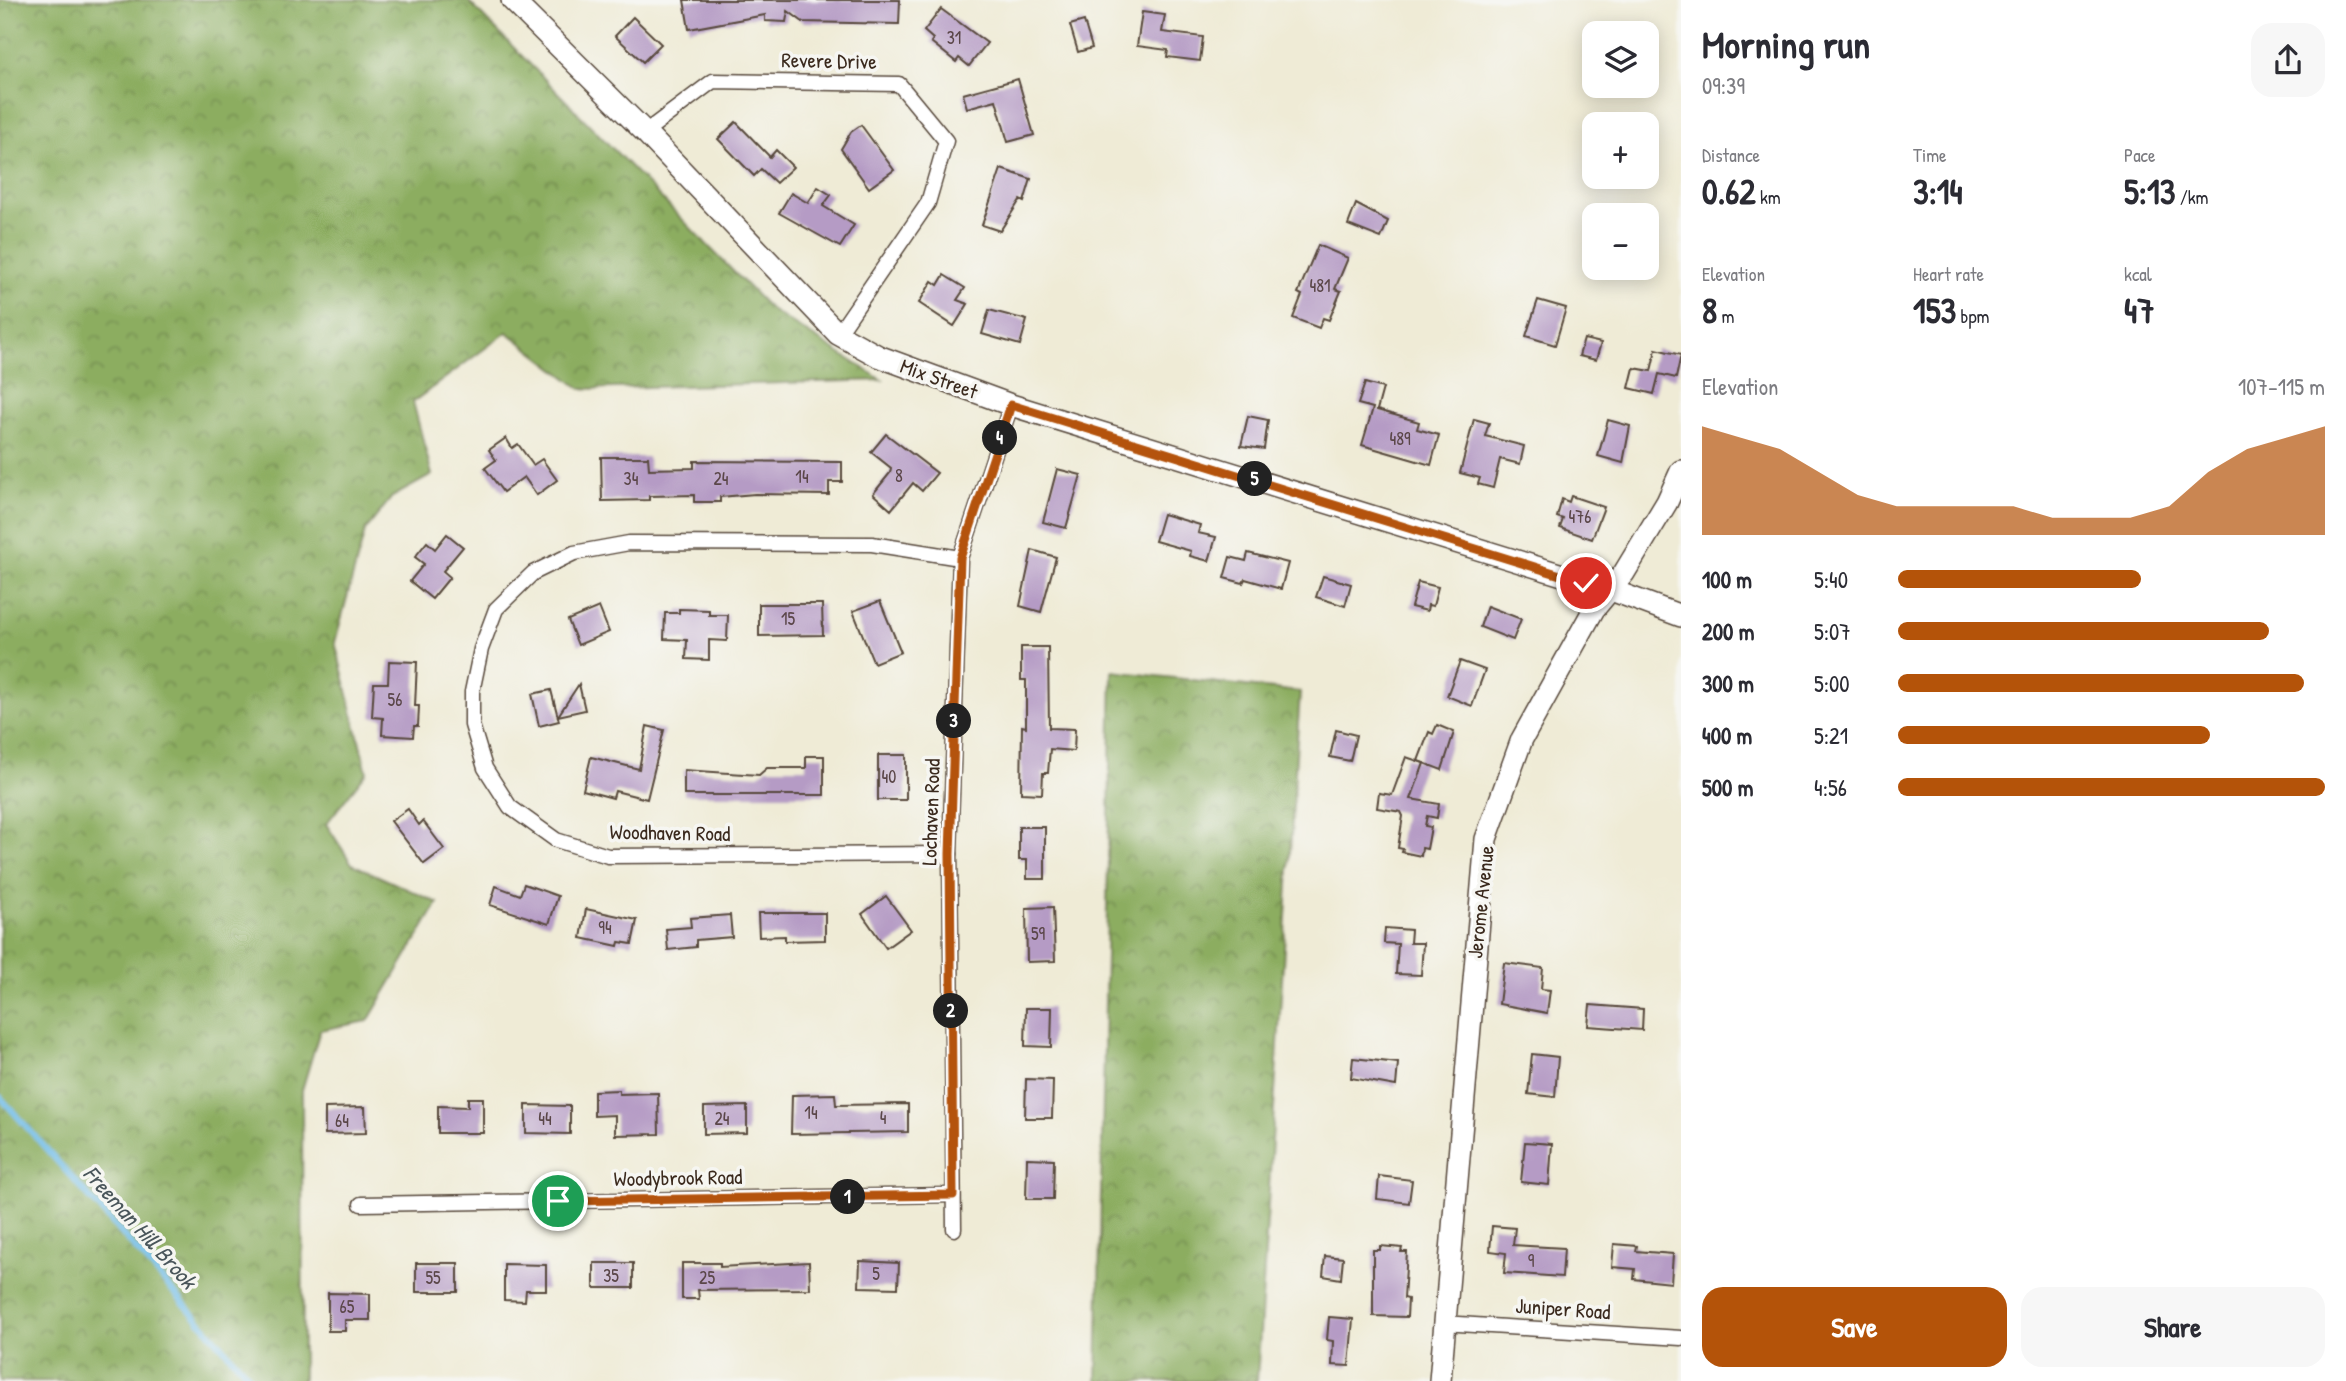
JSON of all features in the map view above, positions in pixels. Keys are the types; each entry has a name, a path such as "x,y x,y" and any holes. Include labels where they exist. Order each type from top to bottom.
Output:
{"main road":[{"name":"Mix Street","path":"512,0 645,132 838,334 878,356 1011,405 1611,590 1681,616"},
{"name":"Jerome Avenue","path":"1440,1381 1486,839 1522,739 1594,609 1611,590 1667,502 1681,471"}],"street":[{"name":"Revere Drive","path":"645,132 713,81 899,83 946,141 928,203 838,334"},
{"name":"Lochaven Road","path":"954,1228 950,854 960,558 1011,405"},
{"name":"Woodhaven Road","path":"950,854 608,856 556,840 510,807 485,768 472,725 472,692 481,649 496,609 533,573 574,553 629,543 872,544 960,558"},
{"name":"Woodybrook Road","path":"360,1204 953,1195"},
{"name":"Juniper Road","path":"1443,1323 1681,1338"}],"green space":[{"path":"0,0 467,0 771,310 882,380 581,389 507,332 413,402 432,475 392,497 365,531 335,642 367,772 326,824 352,864 438,903 368,1021 320,1030 302,1090 303,1381 0,1381"},
{"path":"1112,671 1300,692 1257,1381 1097,1381"}],"building":[{"path":"684,0 900,0 899,24 803,22 788,11 786,22 765,21 765,15 689,29"},
{"path":"941,9 987,43 969,66 959,58 956,62 931,42 933,39 924,31"},
{"path":"1142,12 1165,15 1162,32 1203,37 1200,61 1167,57 1168,50 1137,46"},
{"path":"633,17 661,44 643,62 615,36"},
{"path":"1084,21 1092,48 1078,52 1070,25"},
{"path":"1018,79 1034,135 1008,142 996,100 967,108 963,94"},
{"path":"736,122 770,157 776,150 793,167 776,183 761,169 754,176 718,139"},
{"path":"861,125 894,170 869,188 841,149 851,132"},
{"path":"1001,169 1031,179 1024,202 1020,200 1000,231 982,225"},
{"path":"818,187 831,195 823,206 854,225 840,247 779,213 791,193 808,203"},
{"path":"1356,204 1388,221 1381,238 1348,225"},
{"path":"1318,245 1348,258 1335,289 1341,291 1329,320 1323,318 1319,328 1293,318 1302,295 1298,293"},
{"path":"944,275 965,288 957,300 968,304 954,326 919,303 932,281 938,285"},
{"path":"1538,300 1566,308 1555,345 1526,336"},
{"path":"989,310 1027,320 1020,345 982,334"},
{"path":"1584,339 1601,343 1596,360 1579,356"},
{"path":"1656,349 1681,355 1676,378 1659,374 1654,394 1629,388 1634,368 1651,371"},
{"path":"1365,383 1383,388 1377,410 1419,422 1417,429 1439,435 1431,465 1362,445 1373,408 1358,404"},
{"path":"1248,416 1268,420 1264,449 1241,446"},
{"path":"1474,419 1489,423 1485,436 1524,446 1520,464 1500,459 1493,488 1478,484 1480,478 1460,473"},
{"path":"1608,420 1630,426 1623,463 1598,456"},
{"path":"886,434 937,473 922,491 913,483 891,510 873,494 890,473 891,468 871,452"},
{"path":"506,438 512,448 518,444 533,465 542,459 557,480 537,495 524,477 503,492 485,468 496,460 489,450"},
{"path":"601,457 648,457 649,469 694,468 694,461 842,462 842,482 829,482 829,495 755,494 720,497 720,502 694,502 694,495 602,501"},
{"path":"1057,469 1081,475 1066,528 1043,522"},
{"path":"1571,496 1604,507 1592,539 1560,528 1563,519 1557,517 1562,499 1569,502"},
{"path":"1163,514 1200,525 1198,533 1216,537 1209,561 1190,556 1191,551 1155,541"},
{"path":"447,534 463,547 443,571 450,577 432,599 410,581 424,564 415,557 427,542 435,549"},
{"path":"1032,550 1056,557 1041,612 1020,606"},
{"path":"1248,553 1288,563 1281,589 1245,579 1243,583 1224,578 1230,557 1246,561"},
{"path":"1323,576 1351,584 1345,606 1316,597"},
{"path":"1418,582 1438,587 1433,606 1428,605 1427,611 1411,607"},
{"path":"880,601 901,652 874,663 853,611"},
{"path":"759,604 822,604 823,635 759,636"},
{"path":"1487,606 1521,619 1513,640 1480,627"},
{"path":"599,607 609,632 578,645 568,620"},
{"path":"679,609 709,610 709,615 728,615 727,641 709,640 709,660 686,659 687,640 664,639 665,613 679,613"},
{"path":"1021,647 1048,647 1049,728 1075,729 1074,751 1050,749 1048,773 1043,773 1042,794 1021,793 1026,680 1021,680"},
{"path":"389,661 417,662 415,706 419,706 418,726 414,726 413,737 382,735 383,718 372,717 374,683 388,683"},
{"path":"1460,661 1485,670 1472,706 1447,696"},
{"path":"579,684 585,710 558,716"},
{"path":"551,690 559,721 539,726 532,694"},
{"path":"1437,725 1454,732 1442,770 1418,761 1429,732 1433,734"},
{"path":"647,726 664,730 647,799 615,791 613,798 583,790 591,757 639,769"},
{"path":"1336,730 1356,735 1350,761 1330,757"},
{"path":"878,755 906,755 906,800 878,800"},
{"path":"806,756 824,756 824,795 684,795 684,770 759,775 767,768 806,768"},
{"path":"1406,757 1424,763 1411,799 1439,804 1437,818 1427,816 1425,826 1431,827 1427,849 1422,848 1421,856 1402,852 1403,849 1398,848 1403,816 1401,812 1377,808 1379,793 1392,795"},
{"path":"408,809 419,825 423,821 444,849 424,864 391,821"},
{"path":"1019,827 1045,827 1045,879 1027,879 1027,860 1019,860"},
{"path":"524,884 558,896 549,924 490,905 496,886 520,895"},
{"path":"886,896 911,930 886,948 862,914"},
{"path":"1053,907 1055,961 1027,962 1026,908"},
{"path":"586,909 637,920 632,944 619,942 618,946 581,938"},
{"path":"758,913 825,913 825,940 785,941 785,936 759,937"},
{"path":"730,915 732,937 696,940 696,947 668,950 666,929 691,927 690,918"},
{"path":"1385,928 1411,930 1410,943 1423,943 1421,975 1396,974 1398,944 1384,943"},
{"path":"1504,963 1543,968 1541,989 1550,990 1547,1013 1499,1004"},
{"path":"1590,1005 1643,1009 1642,1030 1588,1026"},
{"path":"1026,1008 1052,1008 1051,1047 1025,1046"},
{"path":"1532,1054 1558,1057 1555,1097 1528,1094"},
{"path":"1353,1058 1398,1063 1396,1086 1351,1078"},
{"path":"1026,1079 1053,1080 1052,1118 1025,1118"},
{"path":"619,1090 619,1094 658,1093 659,1134 615,1135 615,1115 594,1116 594,1091"},
{"path":"835,1094 836,1105 908,1104 908,1132 791,1134 792,1095"},
{"path":"468,1098 483,1098 483,1133 438,1133 438,1106 468,1107"},
{"path":"526,1105 570,1106 570,1134 526,1133"},
{"path":"747,1106 747,1133 704,1134 704,1107"},
{"path":"365,1107 366,1133 325,1134 325,1108"},
{"path":"1525,1142 1552,1144 1549,1185 1521,1182"},
{"path":"1027,1158 1054,1159 1053,1199 1026,1199"},
{"path":"1379,1176 1412,1180 1409,1203 1377,1199"},
{"path":"1492,1226 1515,1228 1513,1245 1564,1248 1562,1277 1504,1273 1506,1253 1490,1251"},
{"path":"1614,1244 1637,1246 1636,1251 1673,1254 1671,1283 1634,1279 1635,1269 1612,1267"},
{"path":"1380,1246 1402,1248 1401,1252 1407,1252 1404,1298 1408,1299 1407,1317 1373,1316 1373,1250 1380,1250"},
{"path":"1325,1256 1343,1258 1341,1279 1323,1276"},
{"path":"860,1261 899,1263 898,1288 859,1287"},
{"path":"809,1262 810,1289 698,1290 699,1299 682,1299 682,1263 720,1263 720,1267"},
{"path":"416,1263 458,1263 458,1292 416,1292"},
{"path":"594,1263 633,1263 633,1288 594,1288"},
{"path":"504,1264 546,1265 546,1290 526,1290 525,1301 504,1300"},
{"path":"328,1293 370,1294 370,1320 345,1320 345,1331 328,1331"},
{"path":"1329,1317 1353,1319 1349,1366 1332,1365 1333,1341 1327,1340"}],"waterway":[{"name":"Freeman Hill Brook","path":"0,1097 253,1381"}],"route":[{"path":"558,1201 953,1195 950,854 960,558 1011,405 1586,583"}]}
